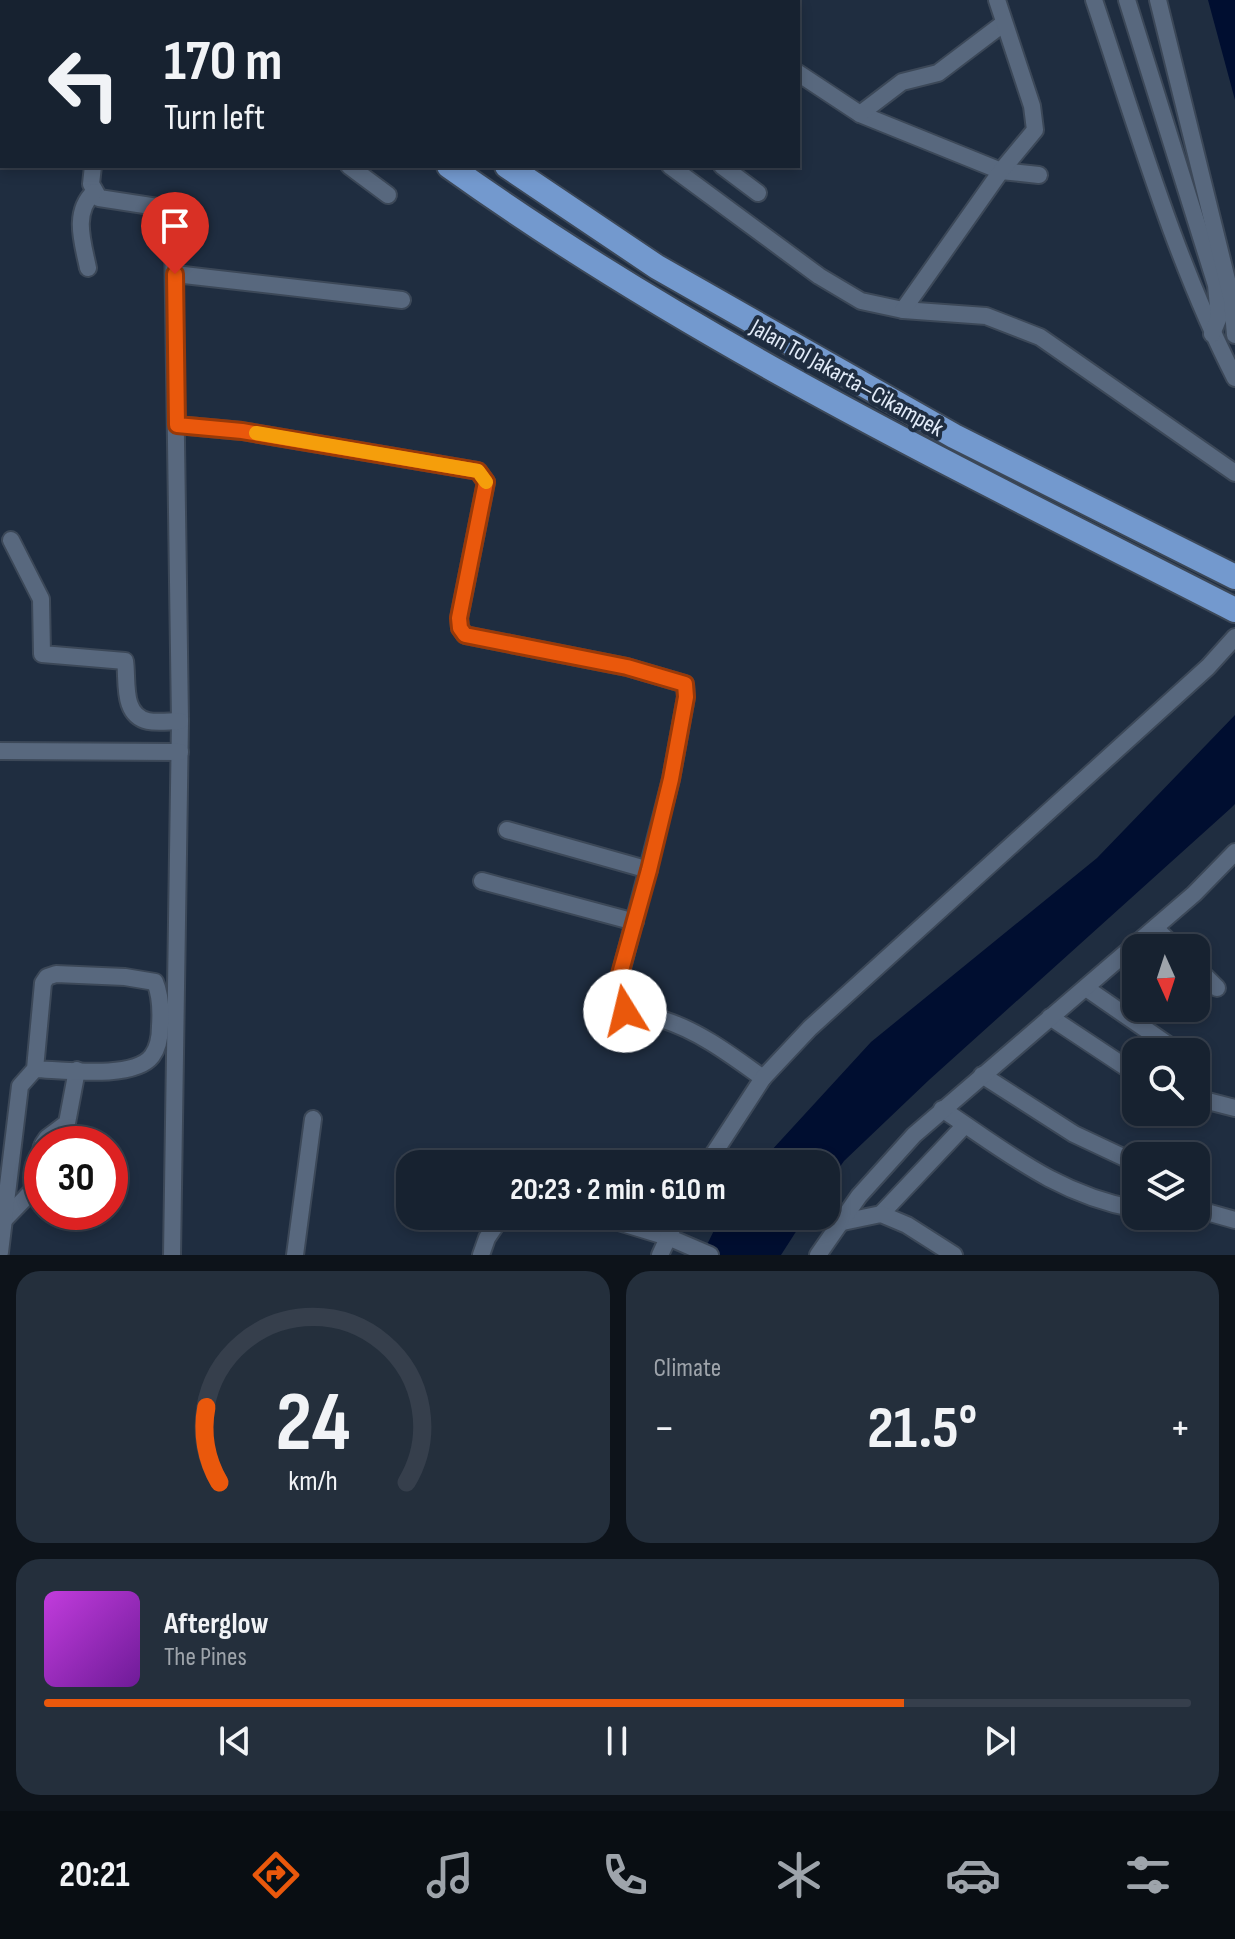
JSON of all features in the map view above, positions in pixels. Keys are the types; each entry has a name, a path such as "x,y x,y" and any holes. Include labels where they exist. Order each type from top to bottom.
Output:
{"highway":[{"name":"Jalan Tol Jakarta–Cikampek","path":"452,168 496,200 641,292 753,358 938,460 1227,606"},
{"name":"Jalan Tol Jakarta–Cikampek","path":"510,168 657,267 954,436 1230,575"}],"street":[{"path":"903,310 1036,126 997,0"},
{"path":"1094,0 1156,185 1212,334 1235,378"},
{"path":"1127,0 1216,285 1219,317 1212,334"},
{"path":"1158,0 1232,300 1235,335"},
{"path":"860,114 902,82 938,73 1004,23"},
{"path":"800,74 860,114 1001,171 1039,175"},
{"path":"93,168 91,184 99,198 164,208 170,216 173,233 180,752 172,1255"},
{"path":"352,168 388,195"},
{"path":"673,168 847,294 861,301 903,310 986,316 1032,333 1235,473"},
{"path":"725,168 758,193"},
{"path":"88,268 81,233 81,210 94,192"},
{"path":"175,274 402,300"},
{"path":"177,425 242,431 478,471 486,482 459,618 465,635 627,667 681,682 686,687 671,779 614,999 617,1006 625,1011 665,1020 717,1045 763,1078"},
{"path":"11,540 41,599 42,654 123,659 126,662 126,691 133,710 148,721 180,721"},
{"path":"716,1150 763,1078 810,1028 1208,667 1235,637"},
{"path":"0,751 180,752"},
{"path":"507,830 649,870"},
{"path":"840,1221 895,1154 942,1109 1155,928 1235,852"},
{"path":"482,881 635,922"},
{"path":"1155,928 1161,934"},
{"path":"0,1252 20,1086 35,1069 43,983 47,977 56,974 125,977 155,982 161,1011 160,1032 152,1057 141,1065 117,1071 35,1069"},
{"path":"1210,981 1217,988"},
{"path":"1086,988 1158,1038"},
{"path":"1050,1017 1122,1065"},
{"path":"63,1126 67,1123 77,1070"},
{"path":"982,1075 1074,1134 1122,1157"},
{"path":"1210,1102 1235,1108"},
{"path":"942,1109 1016,1161 1054,1182 1122,1205"},
{"path":"295,1255 313,1119"},
{"path":"881,1214 965,1125"},
{"path":"4,1220 24,1202"},
{"path":"1210,1213 1235,1220"},
{"path":"840,1223 881,1214 907,1225 954,1255"},
{"path":"481,1255 492,1230"},
{"path":"644,1230 710,1255"},
{"path":"660,1255 676,1240 677,1230"},
{"path":"818,1255 834,1230"}],"water":[{"path":"1208,0 1235,0 1235,100"},
{"path":"1235,715 1235,804 1231,808 929,1080 840,1167 840,1150 772,1150 871,1042 1097,858"},
{"path":"714,1230 797,1230 781,1255 702,1255"}],"slow traffic":[{"path":"256,433 478,471 486,482"}],"route":[{"path":"175,274 177,425 242,431 478,471 486,482 459,618 465,635 627,667 685,684 686,697 671,779 615,992 617,1006 625,1011"}]}
